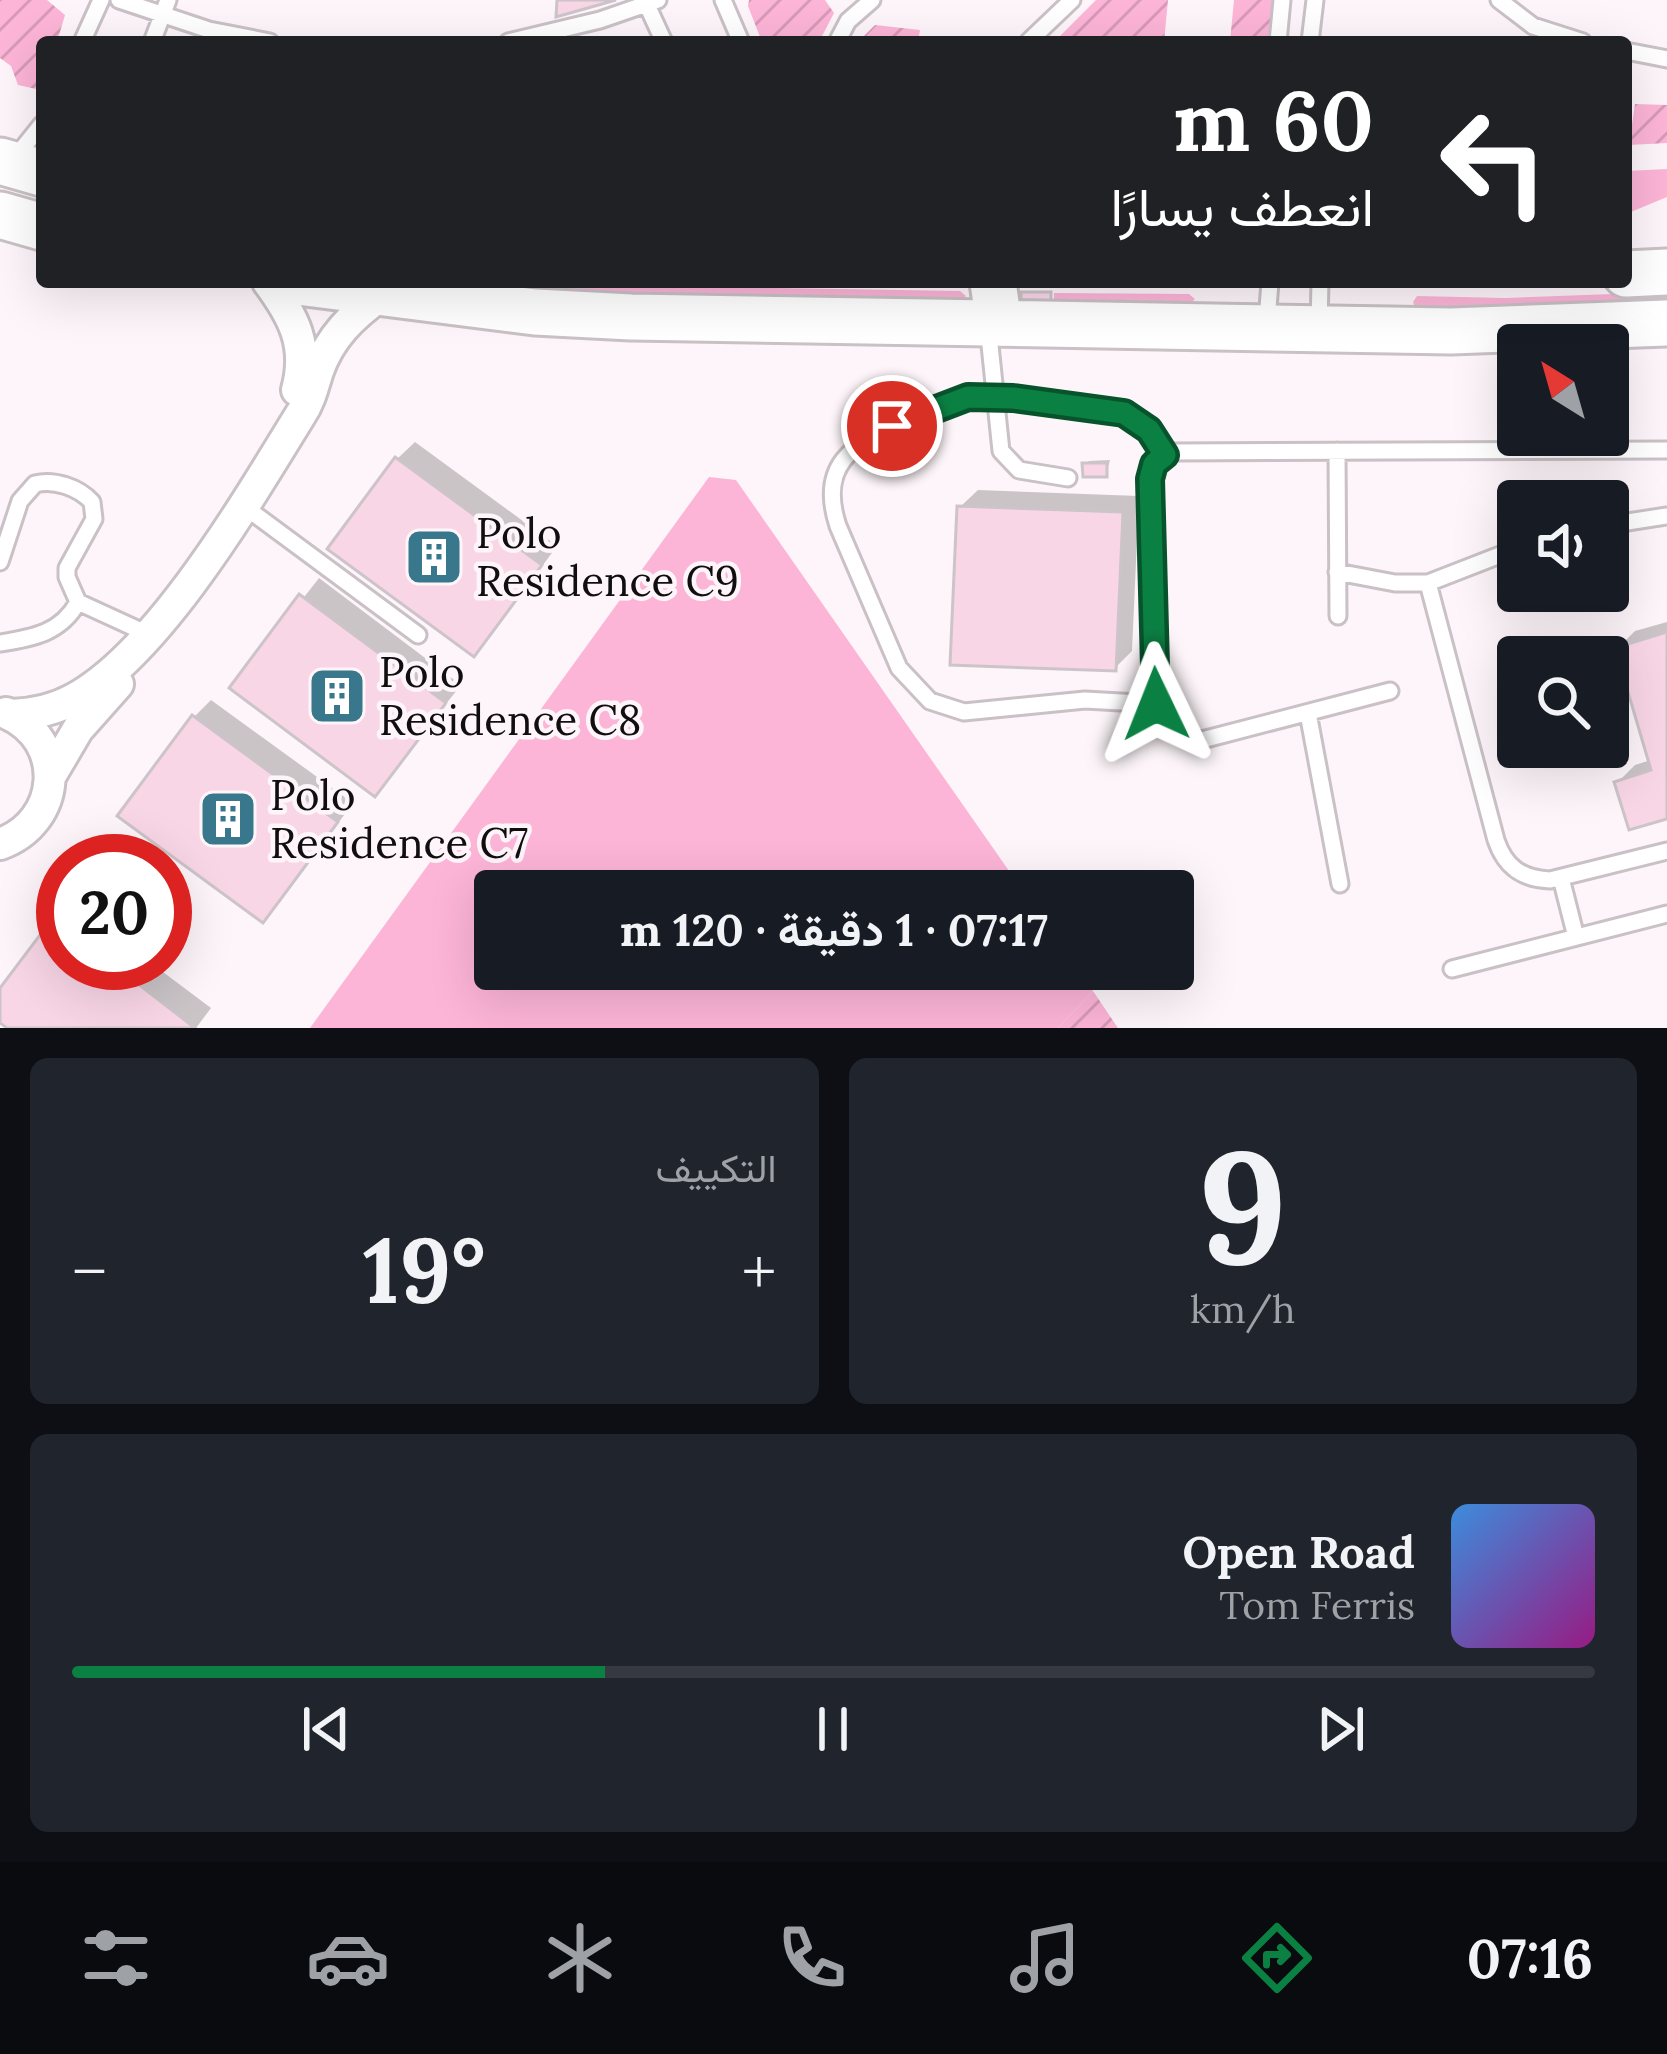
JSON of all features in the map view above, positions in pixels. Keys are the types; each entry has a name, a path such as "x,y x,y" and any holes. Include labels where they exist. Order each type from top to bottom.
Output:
{"street":[{"path":"0,215 36,225"},
{"path":"1632,274 1667,272"},
{"path":"272,288 294,321 302,350 290,432"},
{"path":"336,288 631,317 990,302 1267,327 1544,330 1667,323"},
{"path":"51,775 86,718 139,659 150,634 244,507 304,409 333,340 356,313 381,295"},
{"path":"6,713 44,711 71,700 150,634"},
{"path":"1,844 16,838 38,818 46,805 51,775 36,734 6,713"}],"lane":[{"path":"85,36 101,0"},
{"path":"119,0 165,8 251,36"},
{"path":"723,0 738,36"},
{"path":"840,36 848,21 872,0"},
{"path":"1034,36 1072,0"},
{"path":"1279,36 1282,0"},
{"path":"1311,36 1315,0"},
{"path":"1499,0 1533,26 1564,36"},
{"path":"530,36 653,2 662,36"},
{"path":"1632,52 1667,58"},
{"path":"17,166 36,134"},
{"path":"1267,327 1270,288"},
{"path":"1319,328 1320,288"},
{"path":"990,302 997,439 1008,462 1031,474 1068,478"},
{"path":"1156,704 1084,700 964,712 930,700 898,668 832,506 832,486 838,466 868,437 968,397 994,396 1124,413 1149,430 1165,455"},
{"path":"1390,691 1202,740 1176,733 1156,704 1150,479 1154,464 1165,455 1667,449"},
{"path":"1336,451 1338,616"},
{"path":"0,562 26,491 46,482 79,491 95,511 67,568 78,602 150,634"},
{"path":"244,507 418,635"},
{"path":"1629,522 1667,516"},
{"path":"1337,572 1394,583 1428,583 1497,556"},
{"path":"1428,583 1501,854 1521,875 1535,880 1561,878 1667,850"},
{"path":"0,643 47,633 66,621 78,602"},
{"path":"1308,713 1340,884"},
{"path":"1561,878 1576,937"},
{"path":"1452,969 1667,914"}],"shaded area":[{"path":"0,0 47,0 65,15 59,36 36,36 36,89 18,85 11,66 0,58"},
{"path":"749,0 825,0 834,13 822,36 760,36"},
{"path":"1096,0 1168,0 1165,36 1060,36"},
{"path":"1234,0 1274,0 1270,36 1231,36"},
{"path":"875,25 920,30 919,36 864,36"},
{"path":"1635,104 1667,105 1667,143 1632,145"},
{"path":"1667,169 1667,197 1632,212 1632,171"},
{"path":"497,288 960,291 966,296 960,302 600,297"},
{"path":"1667,292 1667,308 1596,311 1415,308 1413,302 1417,296"},
{"path":"1054,293 1189,294 1195,299 1190,304 1054,303"},
{"path":"709,477 736,480 1008,870 474,870 474,990 1093,991 1058,1028 310,1028"},
{"path":"1093,991 1118,1028 1058,1028"}],"building":[{"path":"557,0 616,0 556,17"},
{"path":"1021,292 1051,292 1051,304 1021,303"},
{"name":"Polo Residence C9","path":"395,457 542,565 474,657 327,549"},
{"path":"1082,463 1107,463 1107,477 1083,477"},
{"path":"957,506 1123,512 1116,671 950,665"},
{"name":"Polo Residence C8","path":"299,594 446,703 375,797 229,688"},
{"path":"1667,632 1667,819 1629,830 1614,782 1651,770 1629,695 1629,644"},
{"name":"Polo Residence C7","path":"192,715 338,822 263,923 192,871 192,834 142,834 117,816"},
{"path":"36,940 36,990 146,990 195,1028 7,1028 0,1023 0,988"}],"place":[{"name":"Polo Residence C9","path":"434,557"},
{"name":"Polo Residence C8","path":"337,696"},
{"name":"Polo Residence C7","path":"228,819"}],"route":[{"path":"892,426 942,404 994,396 1110,409 1149,430 1165,455 1154,464 1150,479 1156,704"}]}
